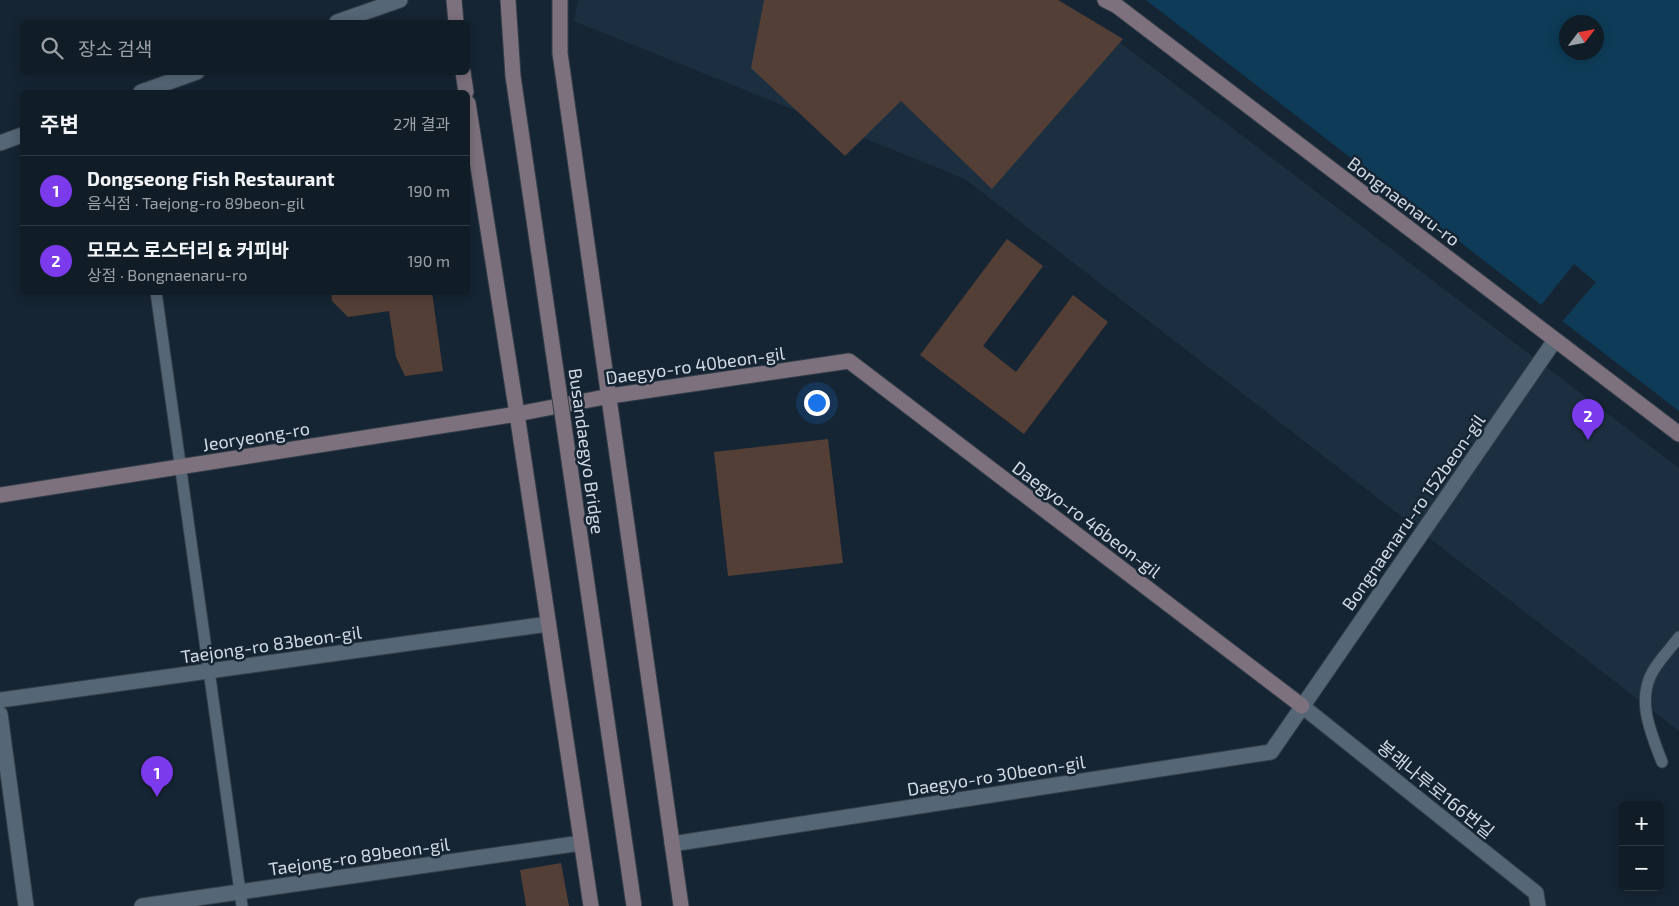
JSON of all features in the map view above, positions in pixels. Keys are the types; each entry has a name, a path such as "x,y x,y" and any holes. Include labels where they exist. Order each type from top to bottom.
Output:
{"main road":[{"path":"454,0 456,20"},
{"name":"Busandaegyo Bridge","path":"508,0 513,76 634,906"},
{"path":"560,0 560,53 681,906"},
{"name":"Bongnaenaru-ro","path":"1105,0 1117,6 1679,434"},
{"path":"463,75 466,90"},
{"path":"470,116 591,906"},
{"name":"Daegyo-ro 40beon-gil","path":"517,414 610,396 849,361"},
{"name":"Daegyo-ro 46beon-gil","path":"849,361 1302,706"},
{"name":"Jeoryeong-ro","path":"0,495 517,414"}],"street":[{"path":"343,20 400,0"},
{"path":"147,90 189,75"},
{"path":"0,143 20,136"},
{"name":"Bongnaenaru-ro 152beon-gil","path":"1302,706 1555,340"},
{"name":"Taejong-ro 83beon-gil","path":"0,700 548,624"},
{"name":"Daegyo-ro 30beon-gil","path":"672,844 1271,752 1302,706"},
{"name":"봉래나루로166번길","path":"1302,706 1536,893 1538,906"},
{"path":"0,714 26,906"},
{"name":"Taejong-ro 89beon-gil","path":"142,906 241,899 581,843"}],"lane":[{"path":"156,295 241,899"},
{"path":"1662,762 1649,729 1645,691 1653,672 1679,636"}],"shaded area":[{"path":"578,0 1052,0 1105,31 1679,468 1679,731 965,179 574,21"},
{"path":"1146,0 1679,0 1679,411"}],"pier":[{"path":"1574,264 1596,282 1562,322 1541,305"}],"building":[{"path":"764,0 1058,0 1123,39 992,189 901,101 845,156 751,68"},
{"path":"1007,239 1043,266 983,346 1016,372 1073,295 1108,322 1024,434 920,355"},
{"path":"331,295 432,295 443,371 405,376 396,357 389,311 348,317 332,301"},
{"path":"828,439 843,563 728,576 714,452"},
{"path":"561,863 569,906 526,906 520,870"}],"place":[{"name":"모모스 로스터리 & 커피바","path":"1588,440"},
{"name":"Dongseong Fish Restaurant","path":"157,797"}]}
